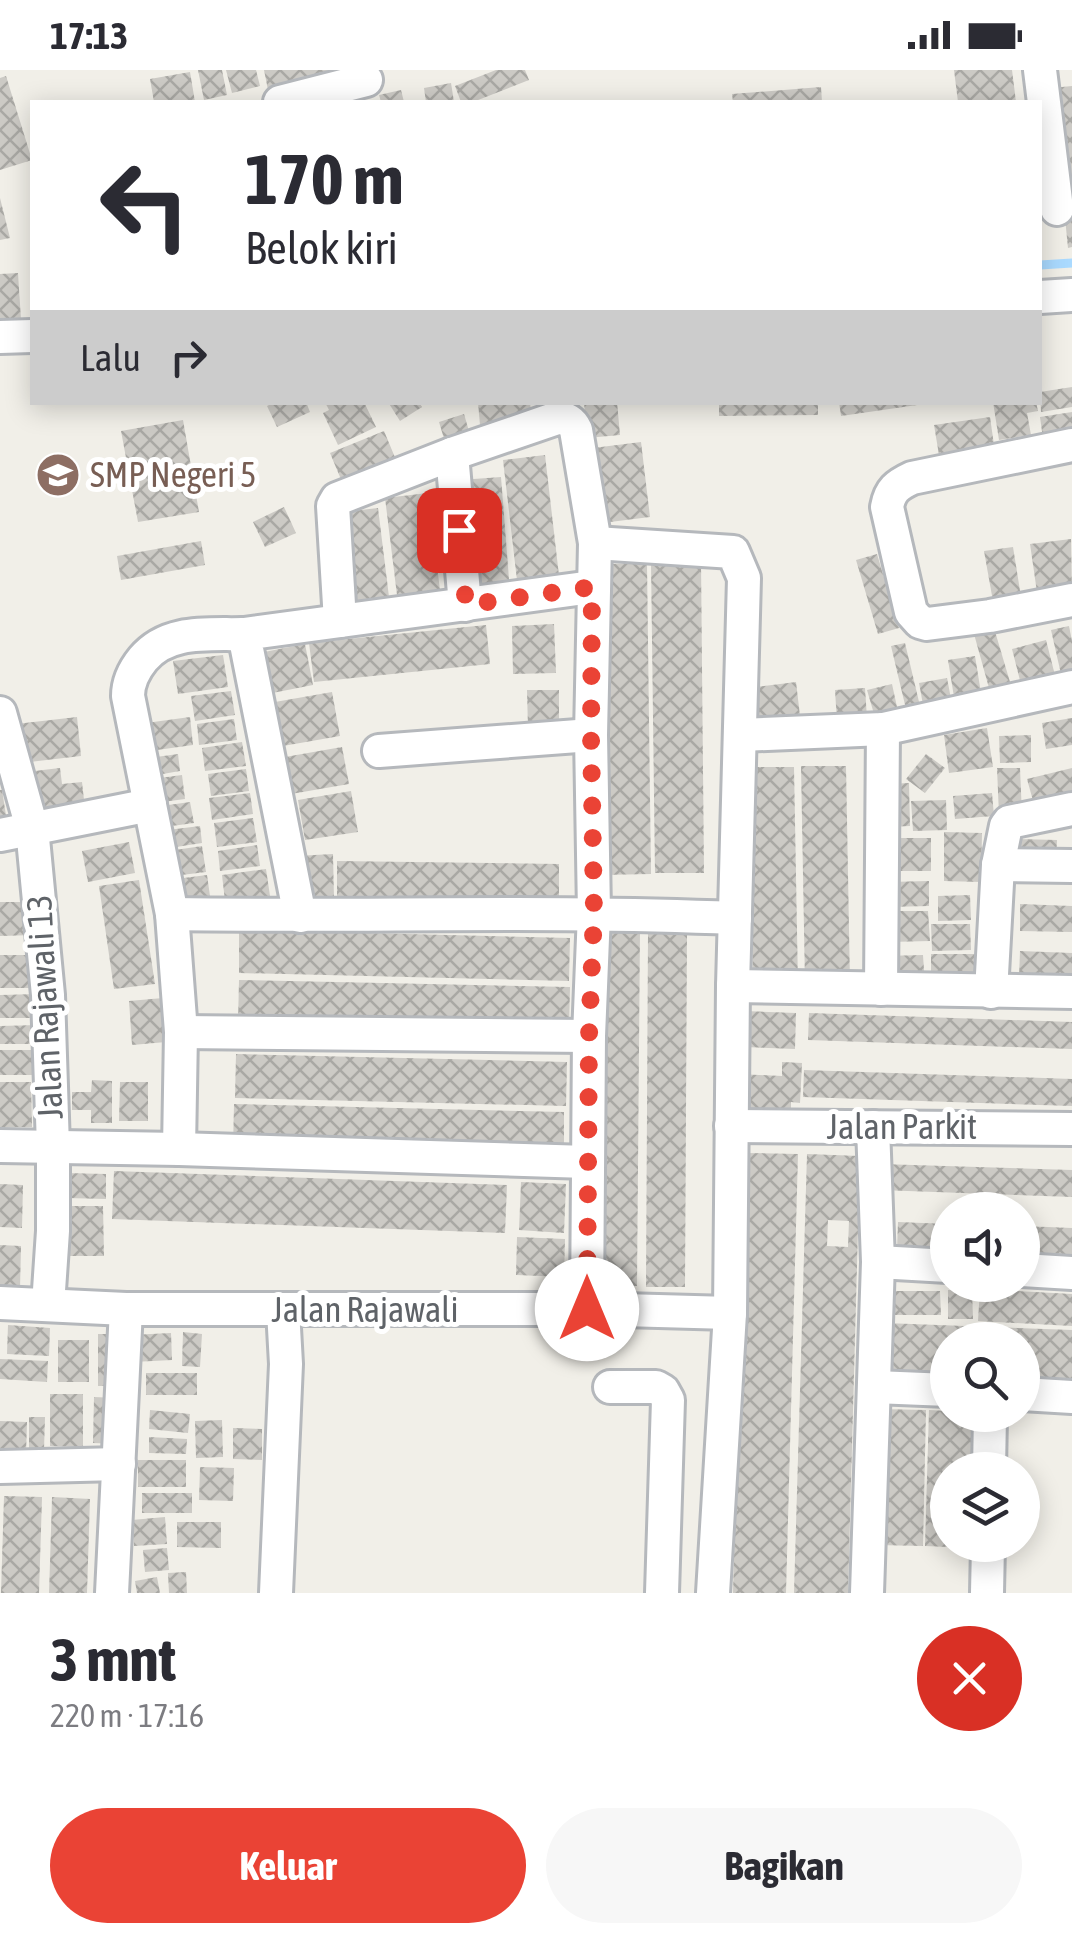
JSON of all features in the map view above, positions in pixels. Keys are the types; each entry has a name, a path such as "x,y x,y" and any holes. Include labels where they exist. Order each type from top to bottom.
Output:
{"street":[{"path":"1040,70 1057,209"},
{"path":"288,100 366,80"},
{"path":"1042,298 1072,294"},
{"path":"0,336 30,336"},
{"path":"340,620 335,501 340,496 557,418 568,420 576,430 595,543 587,1309"},
{"path":"1072,445 912,478 889,493 888,506 910,612 920,622 990,616 1072,600"},
{"path":"452,454 466,605"},
{"path":"595,543 734,552 744,578 733,986 730,1313 714,1593"},
{"path":"179,1149 181,1032 172,914 128,696 131,677 150,651 185,636 244,634 592,587"},
{"path":"244,634 300,916"},
{"path":"741,735 883,728 1072,687"},
{"name":"Jalan Rajawali 13","path":"0,712 16,831 48,995 53,1147 48,1305"},
{"path":"881,988 883,728"},
{"path":"379,751 591,735"},
{"path":"16,831 150,805"},
{"path":"992,992 998,865 1007,824 1072,808"},
{"path":"998,865 1072,866"},
{"path":"172,914 594,913 735,918"},
{"path":"733,986 1072,992"},
{"path":"181,1032 589,1036"},
{"name":"Jalan Parkit","path":"731,1126 1072,1130"},
{"path":"867,1593 878,1262 873,1127"},
{"path":"0,1146 588,1162"},
{"path":"878,1262 930,1265"},
{"path":"1040,1271 1072,1272"},
{"name":"Jalan Rajawali","path":"0,1304 126,1309 587,1309 730,1313"},
{"path":"112,1593 126,1309"},
{"path":"276,1593 286,1364 283,1310"},
{"path":"610,1386 656,1387 668,1400 662,1593"},
{"path":"875,1387 930,1389"},
{"path":"1040,1395 1072,1396"},
{"path":"0,1467 119,1464"},
{"path":"664,1510 716,1513"},
{"path":"987,1593 988,1562"}],"building":[{"path":"198,70 222,70 227,95 204,100"},
{"path":"226,70 256,70 260,86 232,93"},
{"path":"264,70 357,70 358,73 268,90"},
{"path":"496,70 525,70 529,80 478,100 460,100 455,86"},
{"path":"954,70 1012,70 1016,100 958,100"},
{"path":"190,72 195,100 154,100 150,79"},
{"path":"6,76 30,161 0,170 0,78"},
{"path":"451,83 454,100 426,100 424,88"},
{"path":"1072,86 1072,247 1068,248 1052,88"},
{"path":"821,87 822,100 733,100 732,94"},
{"path":"401,90 404,100 380,100 379,95"},
{"path":"0,198 10,238 0,240"},
{"path":"18,273 21,320 0,321 0,274"},
{"path":"1072,387 1072,407 1041,412 1042,392"},
{"path":"307,405 310,412 277,427 267,406"},
{"path":"326,405 365,405 376,427 338,445 323,413 329,410"},
{"path":"390,405 421,405 422,407 400,421"},
{"path":"478,405 530,405 532,420 480,425"},
{"path":"584,405 617,405 620,435 587,438"},
{"path":"719,405 818,405 818,415 719,416"},
{"path":"839,405 917,405 841,416"},
{"path":"993,405 1037,405 1038,411 1027,413 1031,435 999,440"},
{"path":"1072,412 1072,442 1044,446 1040,417"},
{"path":"464,414 473,445 448,452 439,422"},
{"path":"990,417 995,452 940,461 934,425"},
{"path":"183,420 199,512 138,522 121,431"},
{"path":"384,431 399,467 345,489 330,453"},
{"path":"641,442 650,517 602,523 593,448"},
{"path":"545,455 560,584 518,589 503,460"},
{"path":"501,477 510,592 469,595 460,480"},
{"path":"428,493 442,606 399,611 385,498"},
{"path":"284,507 296,533 265,547 253,522"},
{"path":"378,508 391,613 348,618 335,513"},
{"path":"1071,539 1072,594 1038,599 1030,544"},
{"path":"201,541 205,565 121,580 117,556"},
{"path":"1013,547 1022,603 994,607 984,551"},
{"path":"877,554 899,628 878,634 856,560"},
{"path":"651,562 701,562 704,873 655,873"},
{"path":"598,564 647,564 651,874 602,875"},
{"path":"554,624 556,673 513,674 512,626"},
{"path":"486,625 490,664 314,682 309,643"},
{"path":"1069,626 1072,672 1061,674 1051,630"},
{"path":"994,628 1010,682 989,688 974,634"},
{"path":"1046,640 1058,687 1024,696 1012,649"},
{"path":"905,643 920,706 906,709 891,646"},
{"path":"305,644 313,685 257,696 249,655"},
{"path":"223,655 228,687 178,694 173,661"},
{"path":"975,656 981,693 954,697 948,660"},
{"path":"947,678 952,704 924,710 919,683"},
{"path":"796,682 801,724 761,729 755,687"},
{"path":"892,684 897,707 874,714 867,690"},
{"path":"865,688 867,718 837,721 835,690"},
{"path":"527,690 559,690 559,729 528,729"},
{"path":"231,691 235,715 195,721 191,696"},
{"path":"332,692 340,736 283,746 275,702"},
{"path":"77,717 81,756 21,763 16,724"},
{"path":"190,717 193,745 150,751 146,723"},
{"path":"1072,718 1072,745 1046,749 1042,723"},
{"path":"234,719 237,740 199,745 197,724"},
{"path":"987,728 993,767 949,773 944,735"},
{"path":"1031,735 1031,762 1000,763 999,736"},
{"path":"242,742 246,766 205,771 202,748"},
{"path":"342,747 349,784 291,794 285,757"},
{"path":"178,754 180,771 151,776 149,758"},
{"path":"926,754 945,768 925,793 906,779"},
{"path":"801,766 846,766 850,983 805,984"},
{"path":"749,767 794,767 798,985 753,985"},
{"path":"60,768 62,784 82,782 85,809 31,815 26,772"},
{"path":"997,768 1020,768 1022,815 999,815"},
{"path":"1072,768 1072,799 1035,808 1027,779"},
{"path":"246,769 249,791 211,796 208,774"},
{"path":"182,775 185,799 155,803 152,779"},
{"path":"909,783 910,826 887,827 887,784"},
{"path":"0,790 8,828 0,829"},
{"path":"351,791 358,832 305,840 298,800"},
{"path":"250,793 253,814 212,820 209,798"},
{"path":"992,793 994,816 955,819 953,796"},
{"path":"946,800 947,830 913,831 911,801"},
{"path":"190,802 194,823 157,828 154,807"},
{"path":"253,818 257,842 217,847 214,823"},
{"path":"200,826 202,843 163,849 160,831"},
{"path":"944,832 982,833 981,882 944,881"},
{"path":"893,838 931,838 931,871 893,871"},
{"path":"1014,839 1057,840 1056,862 1013,861"},
{"path":"129,842 135,873 88,882 82,851"},
{"path":"257,845 260,866 220,871 218,851"},
{"path":"202,846 206,872 165,877 162,852"},
{"path":"333,854 334,899 297,900 296,856"},
{"path":"337,861 559,864 559,901 337,897"},
{"path":"266,869 270,896 225,901 222,875"},
{"path":"207,875 211,903 172,908 168,880"},
{"path":"139,880 155,984 114,989 99,886"},
{"path":"929,881 929,906 889,907 888,882"},
{"path":"970,895 971,920 938,921 938,896"},
{"path":"0,902 34,902 35,935 0,936"},
{"path":"1020,904 1072,906 1072,932 1020,931"},
{"path":"888,911 928,911 930,941 889,942"},
{"path":"931,924 970,924 971,950 932,951"},
{"path":"239,930 570,938 569,981 239,973"},
{"path":"601,932 640,932 637,1286 599,1285"},
{"path":"648,933 687,934 685,1287 646,1287"},
{"path":"1020,951 1072,953 1072,979 1019,977"},
{"path":"931,954 975,954 975,984 931,984"},
{"path":"0,955 38,955 38,988 0,988"},
{"path":"923,955 925,985 885,987 884,956"},
{"path":"239,980 570,987 569,1031 238,1023"},
{"path":"37,994 37,1018 0,1018 0,995"},
{"path":"163,998 166,1042 132,1045 129,1001"},
{"path":"745,1011 796,1013 795,1049 744,1047"},
{"path":"809,1013 1072,1022 1072,1049 808,1040"},
{"path":"38,1025 39,1044 0,1044 0,1026"},
{"path":"0,1050 38,1050 38,1075 0,1075"},
{"path":"236,1054 567,1062 566,1106 235,1098"},
{"path":"782,1062 802,1063 800,1103 791,1102 791,1112 737,1109 739,1074 782,1076"},
{"path":"804,1070 1072,1079 1072,1106 803,1097"},
{"path":"92,1080 112,1081 112,1123 91,1123 91,1110 72,1110 72,1092 91,1092"},
{"path":"0,1082 31,1082 32,1127 0,1127"},
{"path":"120,1082 148,1082 148,1121 119,1121"},
{"path":"234,1104 564,1112 564,1156 233,1149"},
{"path":"745,1153 798,1154 786,1593 733,1593"},
{"path":"807,1154 860,1156 848,1593 794,1593","holes":["828,1220 849,1221 848,1247 827,1246"]},
{"path":"881,1164 1072,1170 1072,1197 1040,1196 1040,1192 880,1190"},
{"path":"114,1171 507,1185 505,1233 112,1219"},
{"path":"66,1173 106,1174 106,1199 66,1198"},
{"path":"521,1182 566,1184 564,1233 519,1230"},
{"path":"0,1184 23,1185 22,1228 0,1227"},
{"path":"65,1206 103,1206 104,1256 65,1256"},
{"path":"898,1222 930,1223 930,1250 897,1249"},
{"path":"1040,1227 1072,1228 1072,1255 1040,1254"},
{"path":"517,1237 565,1239 564,1277 516,1275"},
{"path":"0,1245 21,1246 20,1289 0,1288"},
{"path":"893,1291 930,1291 930,1302 940,1302 941,1315 893,1315"},
{"path":"1040,1292 1072,1294 1072,1326 978,1321 979,1302 1040,1302"},
{"path":"948,1302 972,1302 973,1319 948,1319"},
{"path":"885,1323 930,1325 930,1383 883,1381"},
{"path":"8,1325 50,1328 49,1356 7,1354"},
{"path":"1040,1329 1072,1330 1072,1389 1040,1388"},
{"path":"183,1332 202,1334 200,1367 182,1366"},
{"path":"171,1333 172,1360 133,1362 131,1335"},
{"path":"98,1334 123,1334 122,1386 98,1386"},
{"path":"58,1340 89,1340 89,1382 58,1382"},
{"path":"0,1359 48,1361 47,1382 0,1379"},
{"path":"146,1373 197,1373 197,1395 146,1395"},
{"path":"50,1394 83,1394 83,1447 50,1446"},
{"path":"94,1397 117,1398 117,1444 93,1443"},
{"path":"878,1409 926,1410 923,1546 875,1545"},
{"path":"150,1410 190,1414 188,1433 149,1429"},
{"path":"929,1410 930,1432 977,1432 976,1452 930,1452 930,1546 925,1546"},
{"path":"29,1417 45,1417 44,1450 29,1450"},
{"path":"222,1420 223,1457 196,1458 195,1421"},
{"path":"0,1421 27,1422 26,1454 0,1454"},
{"path":"233,1428 262,1429 262,1460 233,1459"},
{"path":"149,1437 187,1439 186,1454 149,1453"},
{"path":"138,1460 186,1460 186,1487 138,1487"},
{"path":"200,1467 234,1468 233,1501 199,1500"},
{"path":"142,1493 192,1493 192,1513 142,1513"},
{"path":"4,1496 42,1497 39,1593 1,1593"},
{"path":"52,1497 90,1499 87,1593 49,1593"},
{"path":"165,1517 167,1544 134,1546 132,1520"},
{"path":"177,1522 221,1522 221,1548 177,1547"},
{"path":"167,1548 169,1570 145,1572 143,1550"},
{"path":"186,1572 187,1593 169,1593 168,1573"},
{"path":"157,1577 160,1593 137,1593 135,1581"}],"waterway":[{"path":"1042,265 1072,263"}],"place":[{"name":"SMP Negeri 5","path":"58,475"}],"route":[{"path":"459,530 466,605 592,587 594,913 587,1309"}]}
